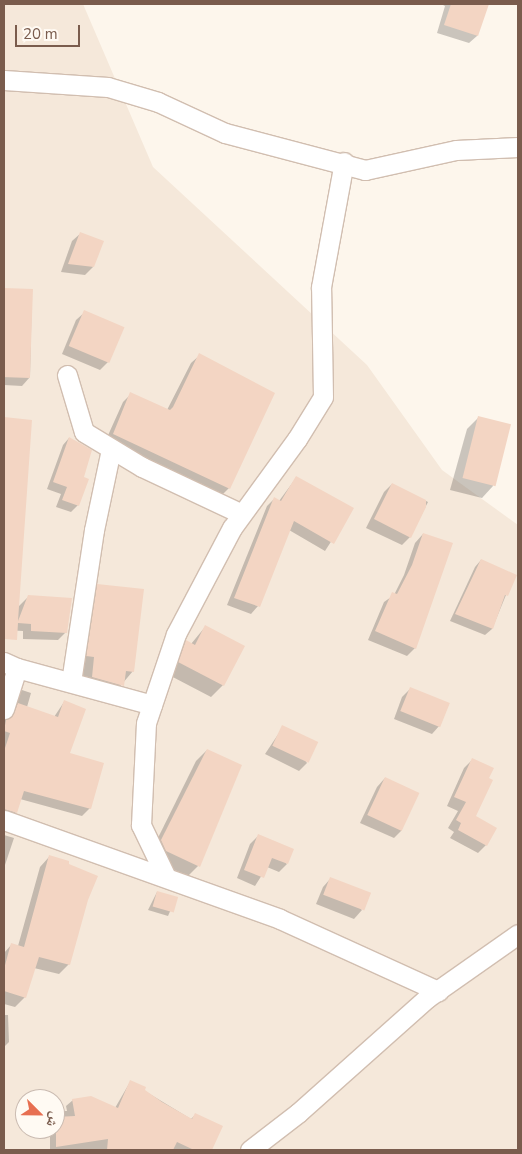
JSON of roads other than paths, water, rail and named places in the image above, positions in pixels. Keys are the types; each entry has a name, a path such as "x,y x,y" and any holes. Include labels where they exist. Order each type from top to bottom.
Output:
{"street":[{"path":"4,80 108,87 158,102 225,132 344,162 365,170 456,150 518,146"},
{"path":"166,877 141,825 146,724 176,634 242,514 323,397 321,287 344,162"},
{"path":"67,375 84,432 142,467 242,514"},
{"path":"71,682 94,530 111,449"},
{"path":"4,709 10,665 152,705"},
{"path":"4,820 280,919 438,991"},
{"path":"250,1150 298,1113 438,991 518,934"}]}
